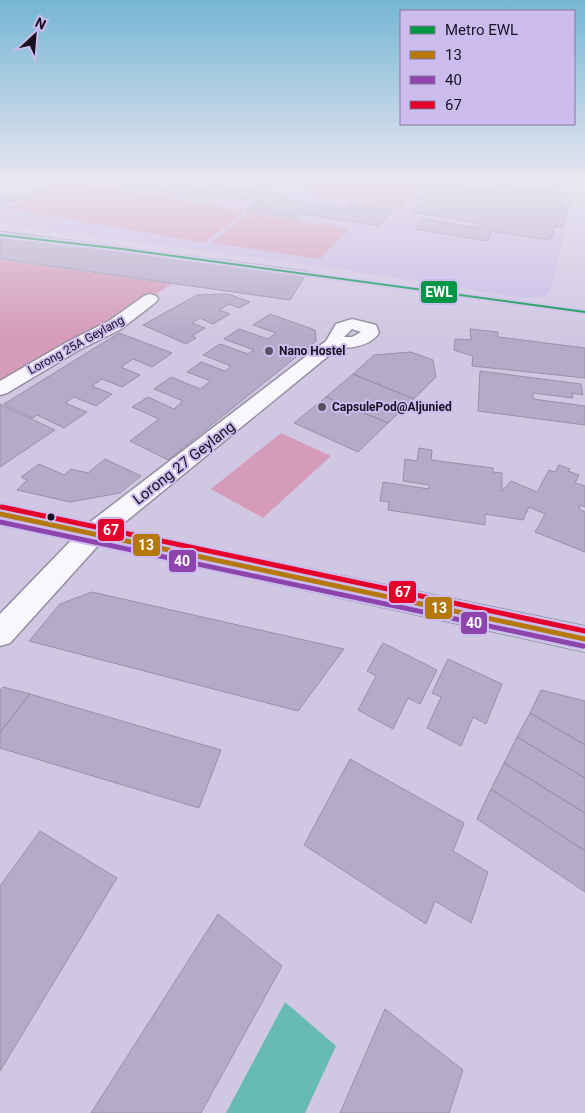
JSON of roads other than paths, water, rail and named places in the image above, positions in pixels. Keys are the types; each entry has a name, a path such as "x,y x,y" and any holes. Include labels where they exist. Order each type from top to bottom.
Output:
{"main road":[{"path":"0,514 585,639"}],"street":[{"name":"Lorong 25A Geylang","path":"0,389 73,346 116,325 150,299"},
{"name":"Lorong 27 Geylang","path":"0,634 94,533 334,343"}],"metro line":[{"name":"EWL","path":"0,235 122,249 585,312"}],"place":[{"name":"Nano Hostel","path":"269,351"},
{"name":"CapsulePod@Aljunied","path":"322,407"}]}
